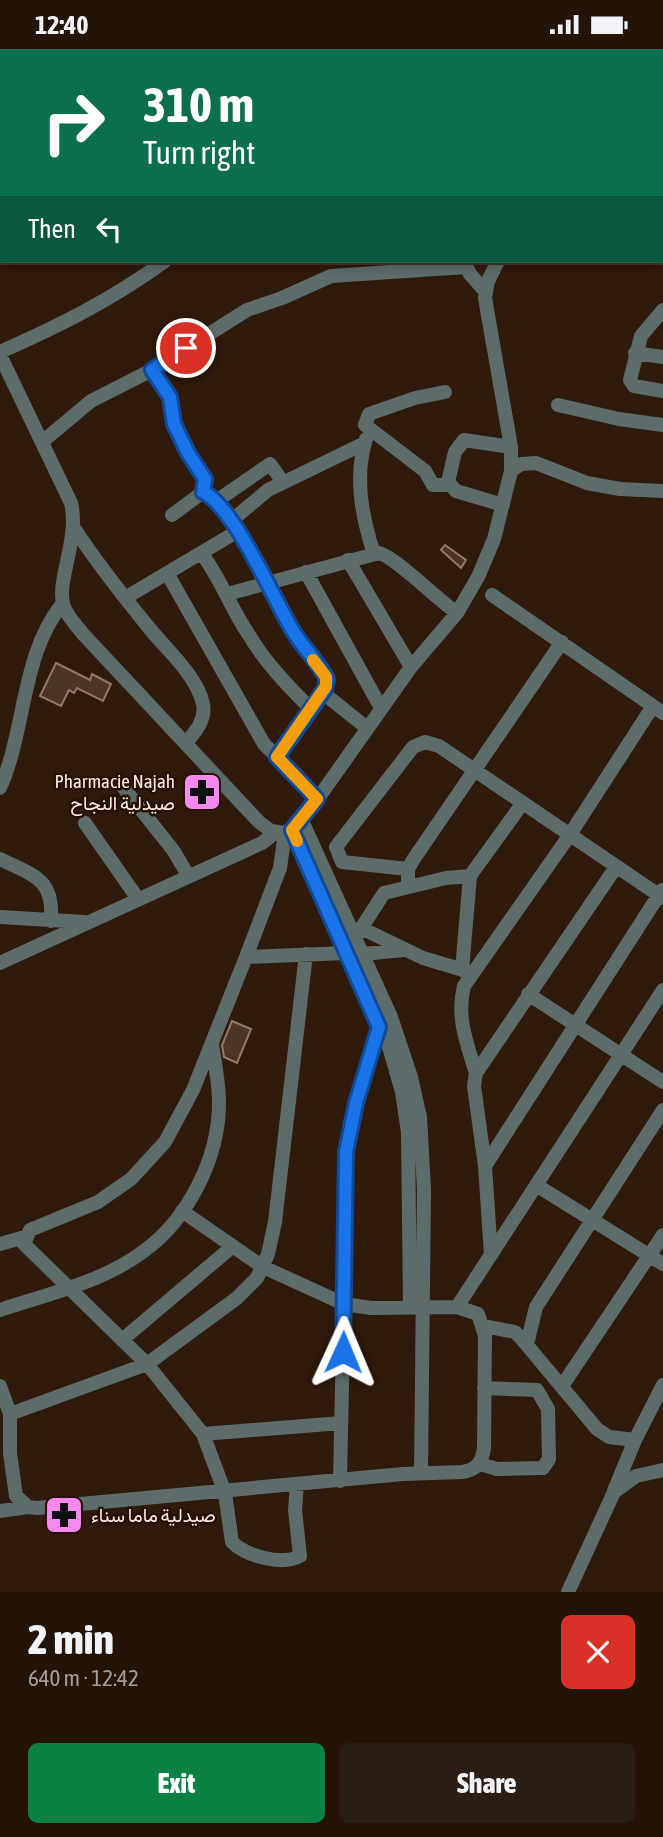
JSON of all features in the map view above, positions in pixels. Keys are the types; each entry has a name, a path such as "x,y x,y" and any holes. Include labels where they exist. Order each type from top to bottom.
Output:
{"street":[{"path":"0,788 12,757 42,636 63,603 74,528 71,503 0,353 70,322 106,302 162,263"},
{"path":"485,291 497,263"},
{"path":"0,963 289,829 317,799 411,667 457,613 487,559 511,471 510,447 485,291 465,264 331,276 237,314 152,370 90,401 42,443"},
{"path":"663,311 641,336 635,353 631,384 663,391"},
{"path":"635,353 663,357"},
{"path":"152,370 170,397 174,424 205,479 203,492 172,515"},
{"path":"374,554 361,502 360,484 367,437 365,425 369,414 415,398 445,392"},
{"path":"558,405 619,419 663,425"},
{"path":"125,598 202,554 234,526 260,496 367,437"},
{"path":"367,437 425,471 433,485 448,485 475,498 503,505"},
{"path":"448,485 455,452 460,443 470,440 510,447"},
{"path":"511,471 521,464 536,463 587,483 620,489 663,491"},
{"path":"215,502 270,464 283,482"},
{"path":"203,492 215,502 234,526 293,632 326,677 327,684 277,757"},
{"path":"74,528 191,681 203,704 202,721 186,743"},
{"path":"202,554 255,644 309,707"},
{"path":"227,594 374,554 391,557 404,571 457,613"},
{"path":"348,560 411,667"},
{"path":"306,572 381,708"},
{"path":"167,573 264,744 317,799"},
{"path":"467,971 569,836 658,710 492,595"},
{"path":"63,603 83,634 259,822 289,829 358,933 363,954 391,1017 411,1077 420,1117 424,1155 416,1306"},
{"path":"408,886 408,869 562,642"},
{"path":"322,692 367,728"},
{"path":"408,869 342,863 336,847 419,744 432,743 616,867 662,894 485,1167"},
{"path":"123,787 173,850 188,875"},
{"path":"491,1255 485,1167 474,1086 476,1073 460,1012 467,971 470,876 522,804"},
{"path":"85,823 138,899"},
{"path":"289,829 396,1070 408,1132 421,1473"},
{"path":"0,1244 25,1237 30,1230 98,1202 148,1163 178,1120 212,1044 246,957 279,867 289,829"},
{"path":"0,859 31,874 48,888 52,898 51,921"},
{"path":"476,1073 616,867"},
{"path":"358,933 380,897 390,890 470,876"},
{"path":"0,917 89,922"},
{"path":"358,933 467,971"},
{"path":"363,954 403,950"},
{"path":"246,957 346,953"},
{"path":"10,1414 147,1364 237,1298 263,1267 275,1222 306,954"},
{"path":"457,1307 663,990"},
{"path":"528,994 663,1082"},
{"path":"340,1481 346,1152 356,1103 379,1027"},
{"path":"0,1310 66,1288 142,1253 182,1211 197,1188 216,1130 219,1105 212,1044"},
{"path":"527,1344 536,1307 663,1110"},
{"path":"536,1185 663,1263"},
{"path":"0,1511 225,1493 421,1473 470,1471 480,1464 484,1448 484,1326 478,1314 457,1307 371,1308 344,1304 263,1267 182,1211"},
{"path":"562,1386 663,1235"},
{"path":"25,1237 26,1249 147,1364 203,1434 225,1493 232,1542 261,1556 285,1561 299,1556 301,1549 295,1510 297,1485"},
{"path":"122,1340 233,1246"},
{"path":"484,1326 514,1332 597,1429 609,1437 635,1440"},
{"path":"568,1592 635,1440 663,1385"},
{"path":"0,1386 10,1414 10,1453 14,1488 16,1496 28,1507"},
{"path":"480,1464 497,1469 543,1468 549,1459 548,1409 537,1390 484,1388"},
{"path":"203,1434 341,1423"},
{"path":"614,1492 636,1476 663,1471"}],"building":[{"path":"445,545 466,560 461,568 441,550"},
{"path":"56,663 90,680 92,674 111,684 103,701 77,688 74,693 69,690 61,706 40,696"},
{"path":"232,1021 251,1029 237,1063 224,1057 222,1045"}],"slow traffic":[{"path":"297,841 292,830 302,821 317,799 277,757 326,686 326,677 313,660"}],"place":[{"name":"Pharmacie Najah صيدلية النجاح","path":"202,792"},
{"name":"صيدلية ماما سناء","path":"64,1515"}],"route":[{"path":"186,348 152,370 170,397 174,424 205,479 203,492 222,509 238,531 293,632 327,680 325,689 309,707 277,757 317,799 302,821 292,830 379,1027 356,1103 346,1152 343,1352"}]}
